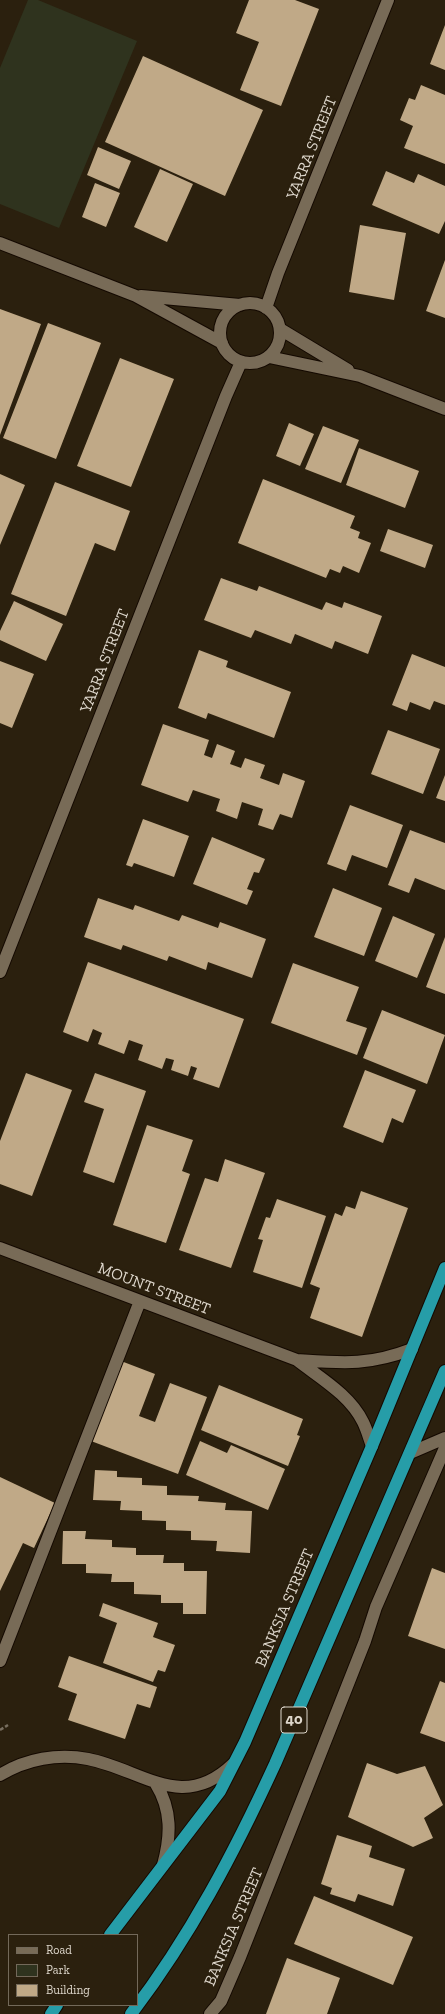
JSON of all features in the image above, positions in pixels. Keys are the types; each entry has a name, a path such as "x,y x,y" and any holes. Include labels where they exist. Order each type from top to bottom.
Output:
{"highway":[{"name":"BANKSIA STREET","path":"111,1934 220,1791 263,1702 372,1446 445,1268"},
{"name":"BANKSIA STREET","path":"138,2004 172,1955 234,1851 276,1764 445,1370"}],"street":[{"name":"YARRA STREET","path":"266,308 278,273 388,0"},
{"path":"0,243 136,296 222,342"},
{"path":"136,296 240,305 249,303 266,308 275,317 280,329 279,339 276,349 269,356 256,363 241,362 233,358 226,351 222,342 222,324 226,316 240,305"},
{"path":"280,329 360,376"},
{"path":"269,356 360,376 445,409"},
{"name":"YARRA STREET","path":"0,972 223,403 241,362"},
{"name":"MOUNT STREET","path":"0,1248 297,1360 324,1380 354,1408 363,1422 372,1446"},
{"path":"0,1661 140,1301"},
{"name":"MOUNT STREET","path":"297,1360 363,1363 391,1357 412,1349"},
{"path":"410,1453 445,1438"},
{"name":"BANKSIA STREET","path":"210,2014 221,2000 240,1957 365,1641 376,1607 445,1448"},
{"path":"0,1775 39,1759 58,1756 74,1757 106,1764 156,1784 178,1787 198,1785 217,1777 234,1763"},
{"path":"156,1784 165,1801 168,1815 168,1842 163,1865"}],"path":[{"path":"0,1730 8,1725"}],"green space":[{"path":"28,0 38,0 137,41 59,228 0,204 0,68"}],"building":[{"path":"249,0 295,0 319,9 281,106 240,90 259,42 236,33"},
{"path":"445,25 445,70 430,64"},
{"path":"143,56 263,110 225,196 105,142"},
{"path":"421,85 445,95 445,164 404,148 413,126 400,120 409,98 415,100"},
{"path":"98,147 131,161 119,189 87,175"},
{"path":"160,169 193,184 167,242 134,227"},
{"path":"386,171 414,183 418,174 445,186 445,221 439,234 372,205"},
{"path":"95,183 120,193 106,227 82,217"},
{"path":"360,225 406,233 394,300 349,292"},
{"path":"445,260 445,318 426,311"},
{"path":"0,309 41,324 0,435"},
{"path":"48,323 101,343 56,459 3,438"},
{"path":"120,358 174,379 131,487 77,466"},
{"path":"289,423 314,434 300,466 276,456"},
{"path":"323,426 359,440 341,483 305,469"},
{"path":"359,448 419,471 405,508 346,485"},
{"path":"0,474 25,485 0,545"},
{"path":"263,479 355,516 350,528 360,532 358,538 371,543 359,573 343,566 340,573 330,569 326,578 238,543"},
{"path":"55,482 130,511 115,551 95,543 66,616 11,594"},
{"path":"388,529 433,545 425,568 380,551"},
{"path":"221,578 257,591 259,586 322,610 326,602 342,608 344,602 382,616 368,654 335,641 332,649 295,634 291,644 255,630 251,638 204,620"},
{"path":"14,601 63,624 46,661 0,640 0,631"},
{"path":"199,650 228,661 226,667 291,692 274,738 208,713 206,719 178,708"},
{"path":"412,654 445,667 445,705 434,701 430,710 410,702 407,711 392,705"},
{"path":"0,661 34,674 12,728 0,723"},
{"path":"163,724 209,740 204,755 212,758 217,744 235,751 230,764 241,768 245,758 265,765 260,778 279,785 283,773 305,781 292,818 280,814 273,830 258,825 263,809 242,802 237,819 216,811 220,799 193,790 188,802 141,785"},
{"path":"388,730 440,749 423,794 371,774"},
{"path":"445,775 445,801 436,798"},
{"path":"350,805 403,825 387,868 352,855 346,871 327,864"},
{"path":"143,819 189,836 174,877 134,863 132,867 126,865"},
{"path":"410,830 445,843 445,890 415,878 409,893 388,885"},
{"path":"212,837 265,859 259,873 254,872 247,889 253,891 247,905 193,884"},
{"path":"333,888 382,908 364,956 314,937"},
{"path":"98,898 133,910 135,905 179,921 182,915 218,928 220,922 266,939 252,978 208,962 206,970 169,956 167,961 123,945 121,950 84,937"},
{"path":"393,916 435,934 417,978 375,961"},
{"path":"445,937 445,994 426,987"},
{"path":"88,962 244,1019 219,1088 193,1079 197,1068 191,1066 188,1076 171,1070 174,1060 166,1058 162,1069 138,1060 143,1045 129,1040 124,1054 98,1044 102,1033 93,1029 88,1042 63,1032"},
{"path":"293,963 359,987 346,1021 367,1028 357,1055 271,1023"},
{"path":"382,1010 445,1035 427,1084 363,1058"},
{"path":"365,1070 416,1090 403,1123 392,1118 383,1143 343,1127"},
{"path":"26,1073 72,1090 32,1196 0,1184 0,1141"},
{"path":"95,1073 146,1091 114,1183 83,1172 104,1109 84,1102"},
{"path":"147,1125 193,1140 182,1171 190,1174 166,1243 113,1225"},
{"path":"225,1159 265,1173 231,1268 179,1250 205,1178 218,1182"},
{"path":"361,1191 408,1208 362,1337 310,1318 320,1288 310,1284 335,1213 342,1216 346,1206 355,1209"},
{"path":"277,1199 326,1216 302,1288 253,1272 263,1240 258,1239 266,1217 270,1218"},
{"path":"121,1361 155,1374 139,1416 155,1422 170,1383 207,1397 178,1474 91,1441"},
{"path":"219,1385 303,1419 297,1435 300,1436 288,1466 201,1430"},
{"path":"200,1441 227,1453 231,1445 285,1469 268,1510 186,1475"},
{"path":"95,1470 117,1471 117,1477 142,1478 142,1485 167,1486 167,1495 199,1496 198,1501 226,1503 225,1510 252,1511 250,1553 216,1551 217,1541 191,1540 191,1531 166,1530 166,1521 142,1520 142,1511 120,1510 121,1501 93,1500"},
{"path":"0,1477 55,1503 34,1548 23,1543 0,1591"},
{"path":"63,1531 86,1531 85,1539 112,1540 112,1547 136,1548 136,1555 164,1555 163,1563 184,1563 184,1571 207,1571 206,1614 183,1614 183,1603 161,1603 161,1595 134,1594 134,1582 111,1582 112,1574 86,1573 86,1564 62,1564"},
{"path":"432,1568 445,1573 445,1649 408,1636"},
{"path":"103,1603 158,1623 153,1637 175,1645 165,1672 158,1670 153,1682 103,1663 117,1623 99,1616"},
{"path":"69,1656 157,1687 150,1708 137,1704 125,1739 68,1720 77,1694 58,1687"},
{"path":"440,1681 445,1683 445,1742 420,1733"},
{"path":"367,1763 397,1774 425,1766 443,1805 424,1818 433,1838 413,1847 348,1817"},
{"path":"337,1835 372,1846 369,1857 405,1869 393,1906 358,1894 355,1902 330,1894 332,1888 321,1884"},
{"path":"314,1896 413,1937 393,1985 294,1944"},
{"path":"287,1958 340,1978 327,2014 266,2014"}]}
